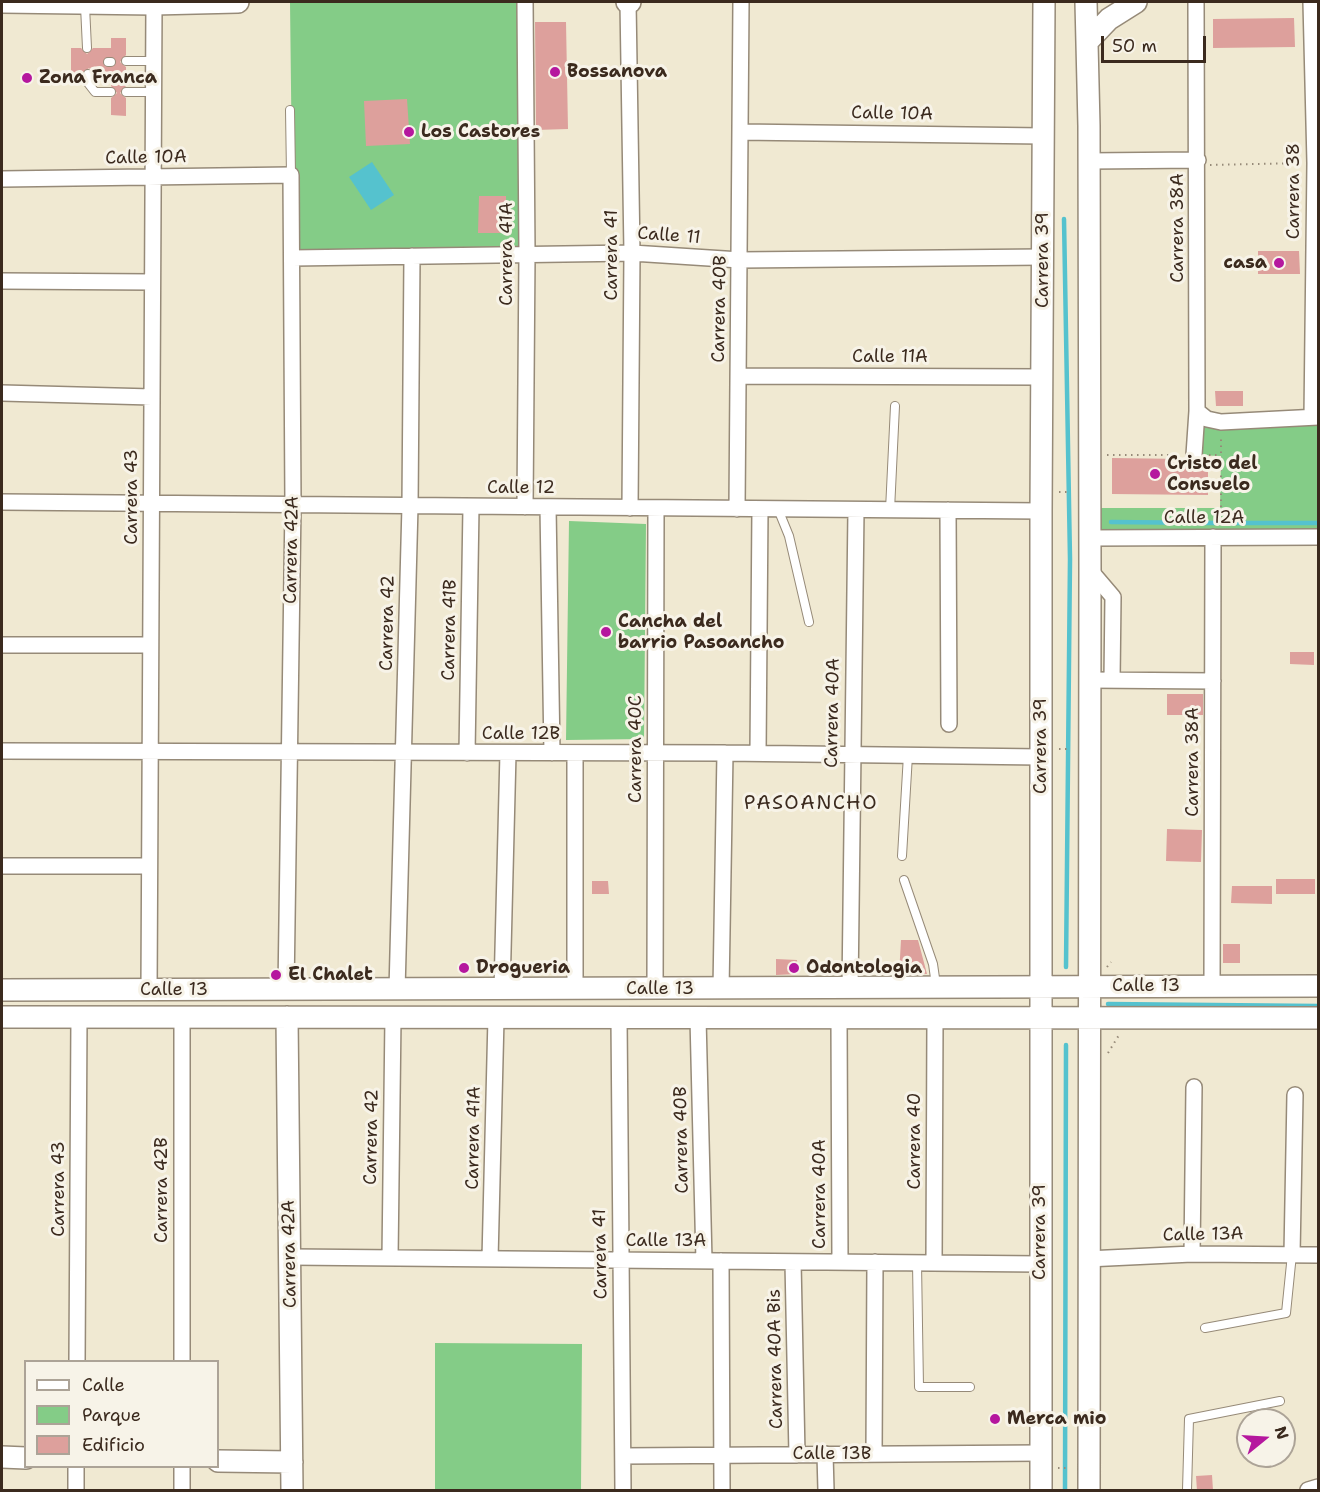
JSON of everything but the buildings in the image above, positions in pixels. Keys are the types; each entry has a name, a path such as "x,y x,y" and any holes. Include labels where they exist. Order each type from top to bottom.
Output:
{"main road":[{"path":"2,2 154,4 238,2"},
{"name":"Carrera 39","path":"1041,1491 1040,1264 1045,1018 1045,753 1041,511 1044,2"},
{"path":"1086,2 1090,455 1089,943 1081,1018 1088,1061 1089,1491"},
{"path":"1088,41 1108,19 1136,2"},
{"path":"1089,943 1104,970 1114,980 1128,986"},
{"name":"Calle 13","path":"2,990 1045,989 1128,986 1318,986"},
{"name":"Calle 13","path":"2,1017 1318,1018"},
{"name":"Carrera 42A","path":"287,1017 292,1491"},
{"path":"1088,1061 1104,1032 1129,1017"},
{"path":"2,1457 24,1458"},
{"path":"219,1461 292,1462"}],"street":[{"name":"Carrera 41A","path":"525,2 527,254 525,507"},
{"name":"Carrera 41","path":"628,2 632,253 630,508"},
{"name":"Carrera 40B","path":"737,509 741,2"},
{"name":"Carrera 38A","path":"1194,455 1197,411 1196,2"},
{"name":"Carrera 38","path":"1311,2 1315,417"},
{"name":"Carrera 43","path":"149,990 154,4"},
{"name":"Calle 10A","path":"740,132 1043,136"},
{"path":"1089,162 1198,163"},
{"name":"Calle 10A","path":"2,179 291,175"},
{"name":"Carrera 42A","path":"286,990 293,505 291,175"},
{"name":"Calle 11","path":"293,258 632,253 740,260 1043,257"},
{"name":"Carrera 42","path":"398,990 410,506 412,256"},
{"path":"2,281 153,282"},
{"name":"Calle 11A","path":"739,376 1042,377"},
{"path":"2,393 152,398"},
{"path":"1197,411 1207,419 1221,422 1315,417"},
{"name":"Calle 12","path":"2,502 1041,511"},
{"name":"Carrera 41B","path":"467,753 471,507"},
{"path":"548,507 552,753"},
{"name":"Carrera 40C","path":"655,990 656,508"},
{"path":"758,753 759,509"},
{"name":"Carrera 40A","path":"850,989 856,510"},
{"path":"948,510 949,724"},
{"name":"Carrera 38A","path":"1212,986 1213,537"},
{"name":"Calle 12A","path":"1090,538 1318,537"},
{"path":"1090,570 1113,597 1112,680"},
{"path":"2,645 150,645"},
{"path":"1090,680 1213,681"},
{"name":"Calle 12B","path":"2,751 908,755 1045,753"},
{"path":"502,990 508,753"},
{"path":"575,753 575,990"},
{"path":"722,989 725,753"},
{"path":"2,866 149,866"},
{"name":"Carrera 43","path":"77,1360 79,1017"},
{"name":"Carrera 42","path":"390,1258 393,1017"},
{"name":"Carrera 42B","path":"182,1018 182,1360"},
{"name":"Carrera 41A","path":"490,1259 496,1018"},
{"name":"Carrera 41","path":"619,1018 623,1491"},
{"name":"Carrera 40B","path":"698,1018 705,1261"},
{"name":"Carrera 40A","path":"839,1018 840,1262"},
{"name":"Carrera 40","path":"934,1263 935,1018"},
{"path":"1192,1254 1194,1087"},
{"path":"1292,1254 1295,1095"},
{"name":"Calle 13A","path":"1088,1259 1192,1254 1318,1255"},
{"name":"Calle 13A","path":"291,1257 1040,1264"},
{"path":"721,1261 722,1491"},
{"name":"Carrera 40A Bis","path":"793,1262 797,1455"},
{"path":"873,1454 875,1262"},
{"name":"Calle 13B","path":"623,1456 1041,1453"},
{"path":"825,1454 826,1491"},
{"path":"76,1468 76,1491"},
{"path":"182,1468 182,1491"},
{"path":"1308,1491 1318,1486"}],"lane":[{"path":"85,4 87,48"},
{"path":"126,62 154,61"},
{"path":"88,74 88,83 95,92 111,92"},
{"path":"126,92 153,92"},
{"name":"Carrera 42A","path":"290,110 291,175"},
{"path":"890,510 895,406"},
{"path":"778,509 789,536 809,621"},
{"path":"902,856 908,755"},
{"path":"904,880 933,964 937,989"},
{"path":"1205,1328 1286,1313 1292,1254"},
{"path":"917,1263 919,1388 970,1387"},
{"path":"1187,1491 1189,1419 1280,1401"}],"path":[{"path":"1198,163 1314,163"},
{"path":"1221,422 1221,508"},
{"path":"1090,455 1194,455"},
{"path":"1053,492 1077,492"},
{"path":"1045,753 1077,749"},
{"path":"1057,1468 1078,1468"}],"green space":[{"name":"Los Castores","path":"290,2 525,2 527,254 293,258"},
{"path":"1197,411 1207,419 1318,417 1318,537 1090,538 1090,508 1220,508 1221,456 1194,455"},
{"name":"Cancha del barrio Pasoancho","path":"569,521 646,524 644,739 566,740"},
{"path":"435,1343 582,1344 581,1490 435,1490"}],"water":[{"path":"372,162 394,195 371,210 349,177"}],"waterway":[{"path":"1064,219 1070,559 1066,967"},
{"path":"1111,522 1214,523"},
{"path":"1229,523 1318,523"},
{"path":"1108,1004 1318,1006"},
{"path":"1065,1490 1066,1045"}],"place":[{"name":"Bossanova","path":"555,72"},
{"name":"Zona Franca","path":"27,78"},
{"name":"Los Castores","path":"409,132"},
{"name":"casa","path":"1279,263"},
{"name":"Cristo del Consuelo","path":"1155,474"},
{"name":"Cancha del barrio Pasoancho","path":"606,632"},
{"name":"Drogueria","path":"464,968"},
{"name":"Odontologia","path":"794,968"},
{"name":"El Chalet","path":"276,975"},
{"name":"Merca mio","path":"995,1419"}],"district":[{"name":"PASOANCHO","path":"811,804"}]}
